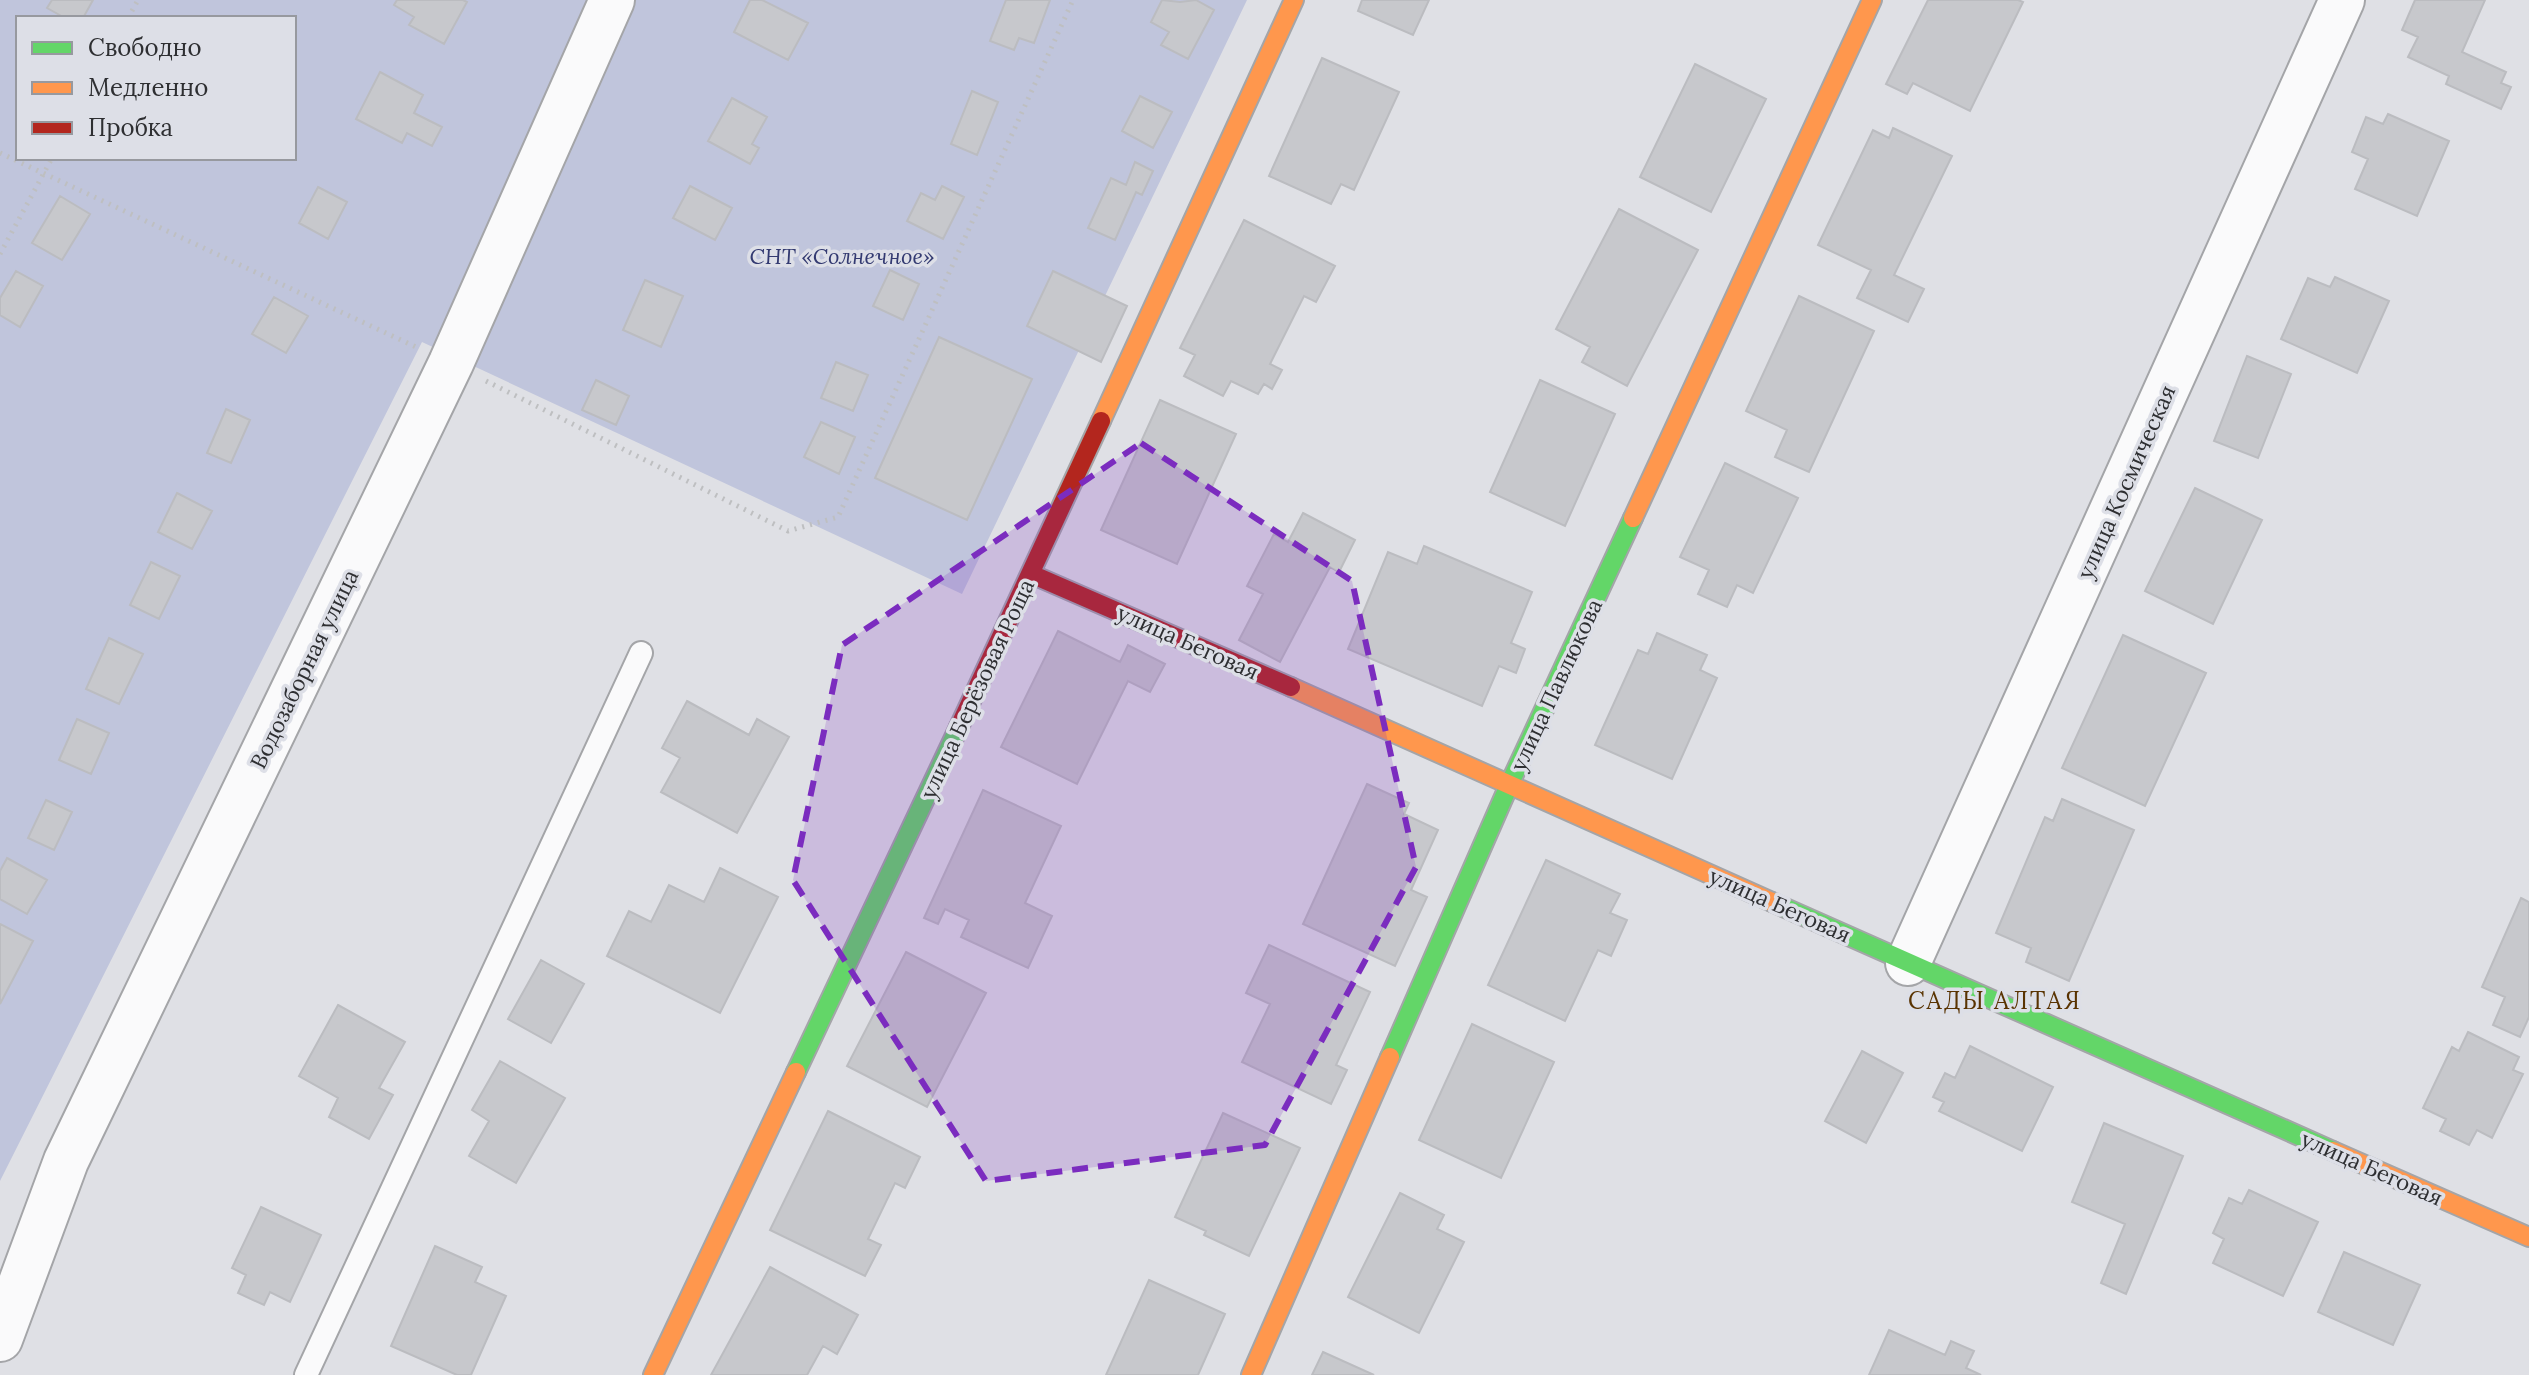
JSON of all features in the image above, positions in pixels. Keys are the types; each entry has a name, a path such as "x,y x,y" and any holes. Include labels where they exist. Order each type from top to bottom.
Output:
{"street":[{"name":"Водозаборная улица","path":"0,1339 66,1161 451,363 612,0"},
{"name":"улица Берёзовая Роща","path":"653,1375 1031,574 1294,0"},
{"name":"улица Павлюкова","path":"1251,1375 1510,783 1872,0"},
{"name":"улица Космическая","path":"1908,963 2342,0"},
{"name":"улица Беговая","path":"1031,574 1510,783 1908,963 2529,1237"}],"lane":[{"path":"306,1375 641,653"}],"path":[{"path":"17,160 451,363 788,531 838,517 1073,0"},
{"path":"0,254 51,160"}],"highlighted area":[{"path":"1141,443 1352,581 1416,867 1265,1145 986,1181 793,880 842,645"}],"green space":[{"name":"СНТ «Солнечное»","path":"0,0 1247,0 962,594 422,342 0,1181"}],"building":[{"path":"52,0 93,0 84,16 61,16 47,8"},
{"path":"397,0 467,2 444,44 409,25 414,17 394,5"},
{"path":"750,0 762,0 808,23 788,60 734,32"},
{"path":"1006,0 1050,0 1034,43 1019,38 1014,50 990,41"},
{"path":"1162,0 1196,0 1214,10 1188,59 1161,45 1169,32 1151,22"},
{"path":"1362,0 1429,0 1413,35 1358,11"},
{"path":"1928,0 2023,2 1970,111 1913,83 1907,94 1886,84"},
{"path":"2415,0 2485,0 2462,52 2506,72 2501,83 2511,87 2501,109 2446,84 2449,76 2408,57 2418,37 2402,30"},
{"path":"1322,58 1399,92 1354,190 1341,184 1331,204 1269,176"},
{"path":"1695,64 1766,99 1711,212 1640,177"},
{"path":"380,72 423,95 414,113 442,127 432,146 407,133 402,143 356,119"},
{"path":"972,91 998,102 977,155 951,144"},
{"path":"1140,96 1172,112 1153,148 1122,131"},
{"path":"732,98 767,117 752,144 759,148 750,164 708,141"},
{"path":"2388,114 2449,141 2417,216 2355,189 2368,159 2352,152 2366,117 2383,124"},
{"path":"1893,128 1952,156 1894,275 1924,289 1908,322 1857,298 1871,270 1818,245 1873,130 1889,138"},
{"path":"1135,162 1153,171 1142,195 1136,192 1115,240 1088,228 1111,178 1126,185"},
{"path":"690,186 732,208 715,240 673,218"},
{"path":"942,186 964,197 943,239 907,221 921,193 935,200"},
{"path":"318,187 347,202 328,239 299,223"},
{"path":"60,196 90,214 62,260 32,243"},
{"path":"1619,209 1698,250 1627,386 1582,362 1590,347 1556,329"},
{"path":"1244,220 1335,266 1316,302 1304,296 1270,364 1282,370 1272,389 1264,384 1258,394 1231,381 1223,396 1184,376 1195,355 1180,348"},
{"path":"890,270 919,284 903,320 873,306"},
{"path":"16,271 43,286 20,327 0,315 0,298"},
{"path":"1053,271 1127,306 1101,362 1027,326"},
{"path":"2335,277 2389,301 2357,373 2281,339 2308,278 2330,287"},
{"path":"645,280 683,296 661,347 623,330"},
{"path":"1799,296 1874,331 1809,472 1775,457 1787,430 1746,411"},
{"path":"274,297 308,316 286,353 252,334"},
{"path":"939,337 1032,379 967,520 875,478"},
{"path":"2247,356 2291,374 2258,458 2214,441"},
{"path":"836,362 868,375 853,411 821,398"},
{"path":"596,380 629,396 616,425 582,410"},
{"path":"1540,380 1615,414 1565,526 1490,492"},
{"path":"1160,400 1236,434 1177,564 1101,530"},
{"path":"226,409 250,420 231,463 207,453"},
{"path":"821,422 855,437 839,474 804,457"},
{"path":"1725,463 1798,498 1753,593 1737,585 1727,607 1698,594 1709,570 1680,557"},
{"path":"2195,488 2262,520 2213,624 2145,591"},
{"path":"177,493 212,511 192,549 158,532"},
{"path":"1303,513 1355,540 1339,572 1330,567 1280,662 1239,640 1263,594 1247,586 1274,534 1288,542"},
{"path":"1424,546 1532,592 1511,643 1525,649 1516,673 1499,666 1482,706 1348,649 1388,552 1417,564"},
{"path":"151,562 180,576 159,619 130,605"},
{"path":"1058,631 1120,662 1128,645 1165,664 1150,692 1128,681 1077,784 1001,747"},
{"path":"1657,633 1707,655 1700,670 1717,678 1672,779 1595,745 1638,650 1648,654"},
{"path":"2123,635 2206,673 2145,806 2062,768"},
{"path":"109,638 143,654 119,704 86,689"},
{"path":"687,701 749,735 757,719 789,737 737,833 661,792 680,758 662,748"},
{"path":"77,719 109,733 91,774 59,760"},
{"path":"1367,784 1409,803 1404,814 1438,830 1411,890 1427,897 1395,966 1303,924"},
{"path":"983,790 1061,826 1025,903 1052,916 1028,968 961,937 969,920 945,909 938,924 924,918"},
{"path":"2062,799 2134,830 2069,981 2026,962 2031,948 1996,933 2045,817 2053,821"},
{"path":"46,800 72,812 54,850 28,838"},
{"path":"7,858 47,880 27,914 0,899 0,871"},
{"path":"1546,860 1620,894 1610,913 1627,920 1611,956 1598,950 1565,1021 1488,985"},
{"path":"720,868 778,897 720,1013 607,956 629,911 651,922 669,885 704,902"},
{"path":"2521,898 2529,902 2529,1017 2520,1037 2493,1025 2505,997 2482,987"},
{"path":"0,924 33,941 0,1004"},
{"path":"1269,945 1370,992 1336,1065 1347,1070 1331,1104 1242,1062 1270,1004 1246,993"},
{"path":"906,952 986,993 927,1107 847,1066"},
{"path":"541,960 584,984 551,1043 508,1019"},
{"path":"338,1005 405,1042 379,1088 393,1095 369,1139 329,1117 338,1098 299,1076"},
{"path":"1472,1024 1554,1062 1501,1178 1419,1140"},
{"path":"2468,1032 2519,1057 2513,1070 2523,1074 2492,1138 2477,1130 2469,1145 2440,1131 2446,1119 2423,1108 2452,1047 2459,1051"},
{"path":"1970,1046 2053,1087 2022,1151 1939,1111 1944,1102 1933,1097 1945,1073 1955,1078"},
{"path":"1862,1051 1903,1073 1866,1143 1825,1121"},
{"path":"500,1061 565,1098 516,1183 469,1156 489,1121 472,1110"},
{"path":"828,1111 920,1157 905,1188 895,1183 868,1239 881,1245 865,1276 770,1230"},
{"path":"1223,1113 1300,1148 1249,1256 1204,1235 1206,1231 1175,1217"},
{"path":"2104,1123 2183,1156 2126,1294 2101,1283 2125,1224 2072,1202"},
{"path":"2249,1190 2318,1222 2283,1296 2213,1263 2224,1239 2213,1233 2229,1198 2242,1204"},
{"path":"1400,1193 1444,1215 1437,1229 1464,1242 1419,1333 1348,1297"},
{"path":"261,1207 321,1235 290,1302 270,1292 264,1305 238,1293 246,1275 232,1268"},
{"path":"435,1246 482,1267 475,1282 506,1296 471,1375 457,1375 391,1346"},
{"path":"2344,1252 2420,1285 2393,1345 2318,1312"},
{"path":"770,1267 858,1315 837,1354 823,1346 807,1375 711,1375"},
{"path":"1149,1280 1225,1314 1198,1375 1106,1375"},
{"path":"1889,1330 1945,1355 1951,1341 1974,1351 1966,1368 1981,1375 1869,1375"},
{"path":"1323,1352 1374,1375 1312,1375"}],"traffic: fast":[{"path":"1390,1057 1510,783 1633,518"},
{"path":"796,1072 959,727"},
{"path":"1772,902 2333,1151"}],"traffic: slow":[{"path":"1101,421 1294,0"},
{"path":"1633,518 1872,0"},
{"path":"1291,687 1772,902"},
{"path":"1251,1375 1390,1057"},
{"path":"653,1375 796,1072"},
{"path":"2333,1151 2529,1237"}],"traffic: jam":[{"path":"959,727 1101,421"},
{"path":"1031,574 1291,687"}],"district":[{"name":"САДЫ АЛТАЯ","path":"1995,1001"}]}
